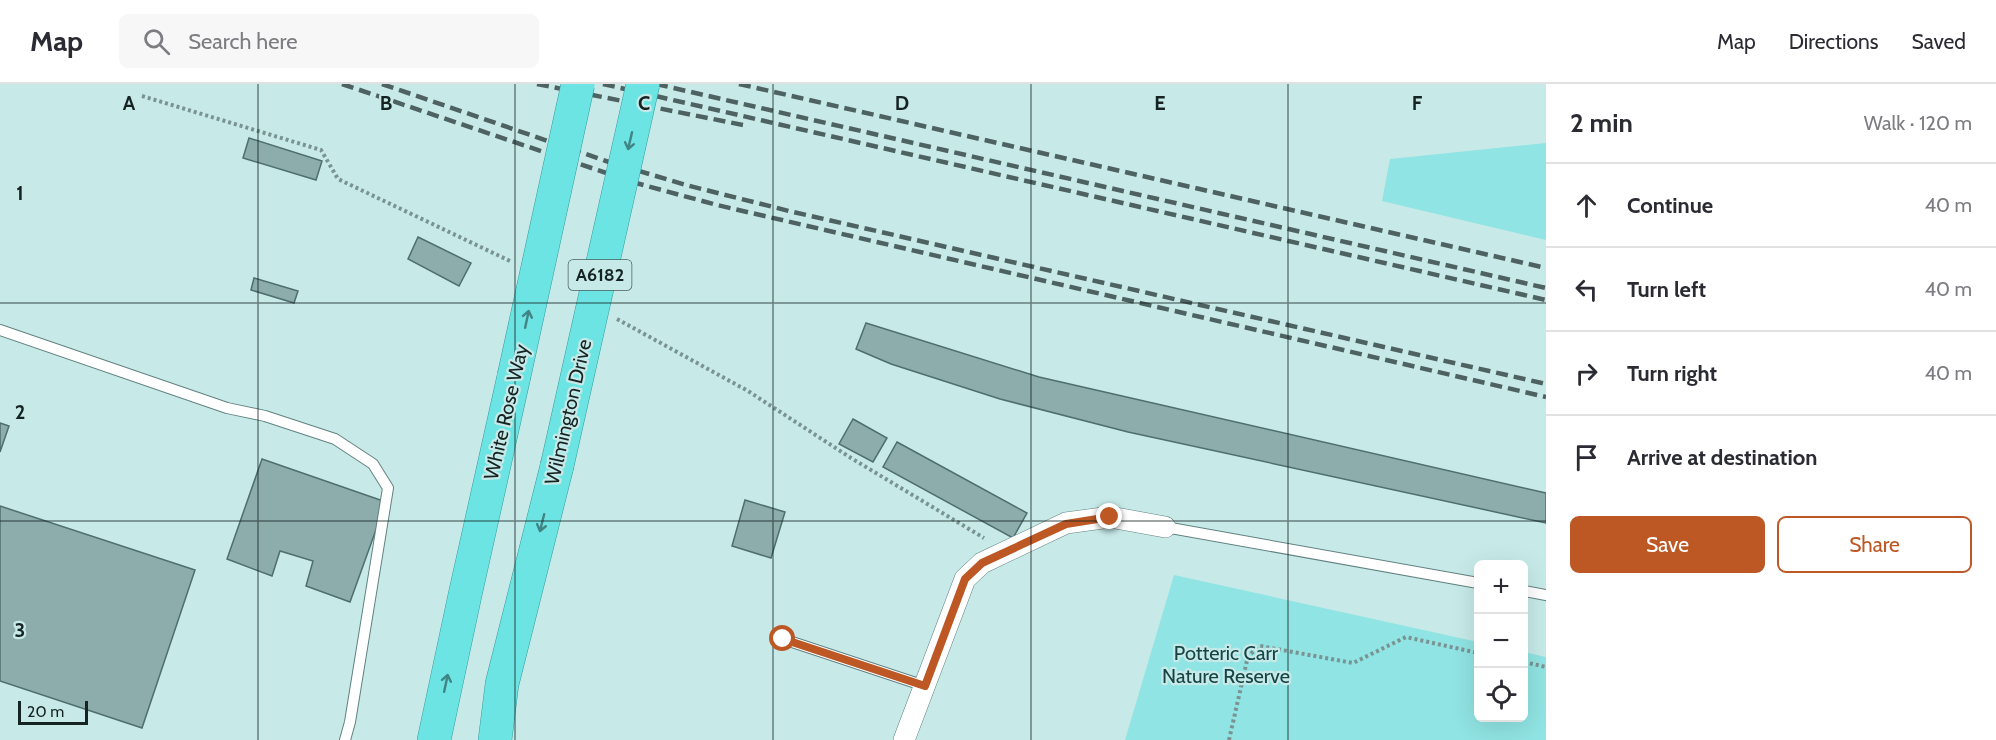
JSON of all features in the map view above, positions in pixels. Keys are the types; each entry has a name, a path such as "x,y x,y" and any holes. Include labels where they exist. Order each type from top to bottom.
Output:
{"highway":[{"name":"White Rose Way","path":"434,740 578,84"},
{"name":"Wilmington Drive","path":"495,740 502,684 556,466 643,84"},
{"path":"481,740 502,684"}],"street":[{"path":"904,740 965,579 982,563 1066,524 1110,517 1165,527"}],"lane":[{"path":"0,330 227,408 265,416 335,439 373,464 388,488 350,722 345,740"},
{"path":"1165,527 1474,582"},
{"path":"1528,592 1546,595"},
{"path":"783,639 925,686"}],"path":[{"path":"1229,740 1248,656 1260,646 1353,663 1406,637 1474,652"},
{"path":"1528,663 1546,667"}],"green space":[{"path":"1546,143 1546,240 1382,201 1390,159"},
{"name":"Potteric Carr Nature Reserve","path":"1174,575 1474,641 1474,722 1528,722 1528,653 1546,657 1546,740 1125,740"}],"building":[{"path":"249,138 322,161 316,180 243,158"},
{"path":"418,237 471,263 459,286 408,259"},
{"path":"254,278 298,291 294,303 251,290"},
{"path":"866,323 1039,377 1546,493 1546,523 1128,432 1000,399 891,364 856,349"},
{"path":"853,419 887,438 873,462 839,444"},
{"path":"0,423 9,426 0,452"},
{"path":"897,442 1027,513 1013,538 883,467"},
{"path":"262,459 386,502 350,602 306,586 313,561 280,551 272,576 227,559"},
{"path":"745,500 785,512 771,558 732,546"},
{"path":"0,506 195,570 142,728 0,681"}],"railway":[{"path":"342,84 636,183 717,205 1546,397"},
{"path":"382,84 609,162 686,185 789,211 1546,384"},
{"path":"537,84 743,125"},
{"path":"603,84 1546,300"},
{"path":"656,84 1546,288"},
{"path":"739,84 1546,268"}],"route":[{"path":"783,639 925,686 965,579 982,563 1066,524 1110,517"}]}
